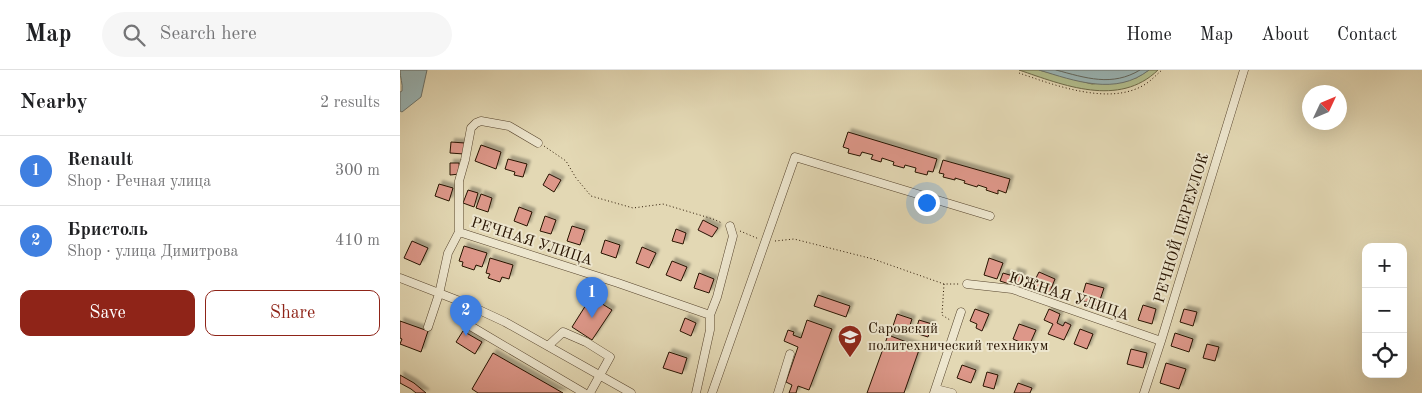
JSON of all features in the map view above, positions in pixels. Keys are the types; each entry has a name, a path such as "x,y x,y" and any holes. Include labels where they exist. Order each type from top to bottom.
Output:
{"street":[{"name":"РЕЧНОЙ ПЕРЕУЛОК","path":"1144,393 1244,70"},
{"path":"428,327 439,294 448,253 459,232 459,181 471,128 481,121 509,126 538,142"},
{"path":"712,393 795,157 990,216"},
{"path":"696,393 710,330 710,315 717,297 733,236 730,226"},
{"name":"РЕЧНАЯ УЛИЦА","path":"459,232 710,315"},
{"path":"400,278 482,311 631,393"},
{"name":"ЮЖНАЯ УЛИЦА","path":"967,284 1012,289 1161,341"},
{"path":"952,393 935,391 961,312"},
{"path":"467,324 584,393"},
{"path":"548,346 563,332 586,342 610,357 590,393"},
{"path":"778,393 790,354"}],"path":[{"path":"1019,73 1080,91 1093,94 1107,94 1130,91 1143,86 1162,70"},
{"path":"538,142 566,160 576,178 591,196 633,208 663,204 713,219 765,242 794,239 873,259 944,284 967,284"},
{"path":"944,284 942,315 958,324"}],"green space":[{"path":"1019,70 1039,70 1092,84 1136,78 1149,70 1158,70 1143,82 1126,88 1108,91 1072,87"}],"water":[{"path":"400,70 427,70 421,97 402,112 400,111 400,92 402,88"},
{"path":"1039,70 1149,70 1123,83 1095,84"}],"building":[{"path":"848,132 937,159 933,172 928,171 927,175 915,172 916,168 905,165 904,168 893,165 894,162 882,158 881,162 871,159 873,155 862,152 860,156 848,153 849,149 843,147"},
{"path":"451,142 465,143 464,154 450,153"},
{"path":"481,145 501,152 496,169 475,161"},
{"path":"508,159 527,164 523,177 514,175 515,172 505,169"},
{"path":"943,160 1010,179 1006,193 998,190 998,194 978,185 977,187 955,178 955,180 943,177 944,174 939,173"},
{"path":"450,163 459,163 460,174 450,175"},
{"path":"549,174 561,180 554,192 543,185"},
{"path":"439,184 453,188 449,201 435,196"},
{"path":"468,190 478,193 474,207 463,203"},
{"path":"481,194 492,198 488,212 476,208"},
{"path":"519,207 532,212 527,226 514,221"},
{"path":"545,216 556,220 551,234 540,231"},
{"path":"703,220 718,228 712,237 698,230"},
{"path":"572,226 585,230 580,245 567,241"},
{"path":"676,229 686,233 683,244 672,241"},
{"path":"605,240 620,245 616,258 601,253"},
{"path":"412,241 428,248 420,265 404,258"},
{"path":"464,246 487,253 482,267 476,265 474,270 462,266 463,262 459,261"},
{"path":"642,247 656,253 649,268 636,263"},
{"path":"490,258 513,265 509,279 502,277 500,282 488,278 490,274 486,273"},
{"path":"989,258 1003,263 997,279 984,275"},
{"path":"672,261 687,267 681,281 666,275"},
{"path":"1014,271 1023,274 1019,287 1000,281 1003,273 1013,276"},
{"path":"1039,272 1055,279 1049,294 1032,286"},
{"path":"699,273 714,279 709,293 694,288"},
{"path":"1086,283 1104,288 1098,306 1081,300"},
{"path":"818,295 850,306 846,317 814,306"},
{"path":"591,297 612,310 592,340 572,327"},
{"path":"1143,305 1156,309 1152,324 1138,320"},
{"path":"975,309 989,314 982,331 976,328 977,324 970,321"},
{"path":"1049,309 1060,314 1057,323 1063,326 1065,322 1071,325 1064,340 1048,334 1053,324 1044,320"},
{"path":"1184,309 1197,312 1193,326 1180,322"},
{"path":"897,314 912,319 907,334 892,329"},
{"path":"685,318 696,323 691,336 680,331"},
{"path":"807,320 832,329 809,390 798,386 796,393 789,393 792,385 786,382 798,347 784,341 788,330 794,332 793,335 801,338"},
{"path":"919,320 932,324 928,337 915,333"},
{"path":"400,321 428,331 421,352 400,344 402,339 400,338"},
{"path":"1019,324 1036,330 1029,346 1013,339"},
{"path":"1080,329 1093,334 1087,349 1074,344"},
{"path":"463,331 482,342 475,354 456,342"},
{"path":"1175,333 1193,339 1189,352 1171,346"},
{"path":"888,335 920,347 904,393 867,393"},
{"path":"1207,344 1219,347 1215,361 1203,358"},
{"path":"1131,349 1147,353 1143,368 1127,364"},
{"path":"669,352 687,358 682,374 663,368"},
{"path":"493,353 563,393 478,393 472,389"},
{"path":"1166,363 1186,369 1179,389 1160,383"},
{"path":"962,365 976,370 971,383 957,378"},
{"path":"987,372 998,375 994,389 983,386"},
{"path":"400,375 426,393 416,393 400,383"},
{"path":"1018,383 1032,388 1030,393 1014,393"}],"place":[{"name":"Renault","path":"592,318"},
{"name":"Бристоль","path":"466,336"},
{"name":"Саровский политехнический техникум","path":"850,358"}]}
